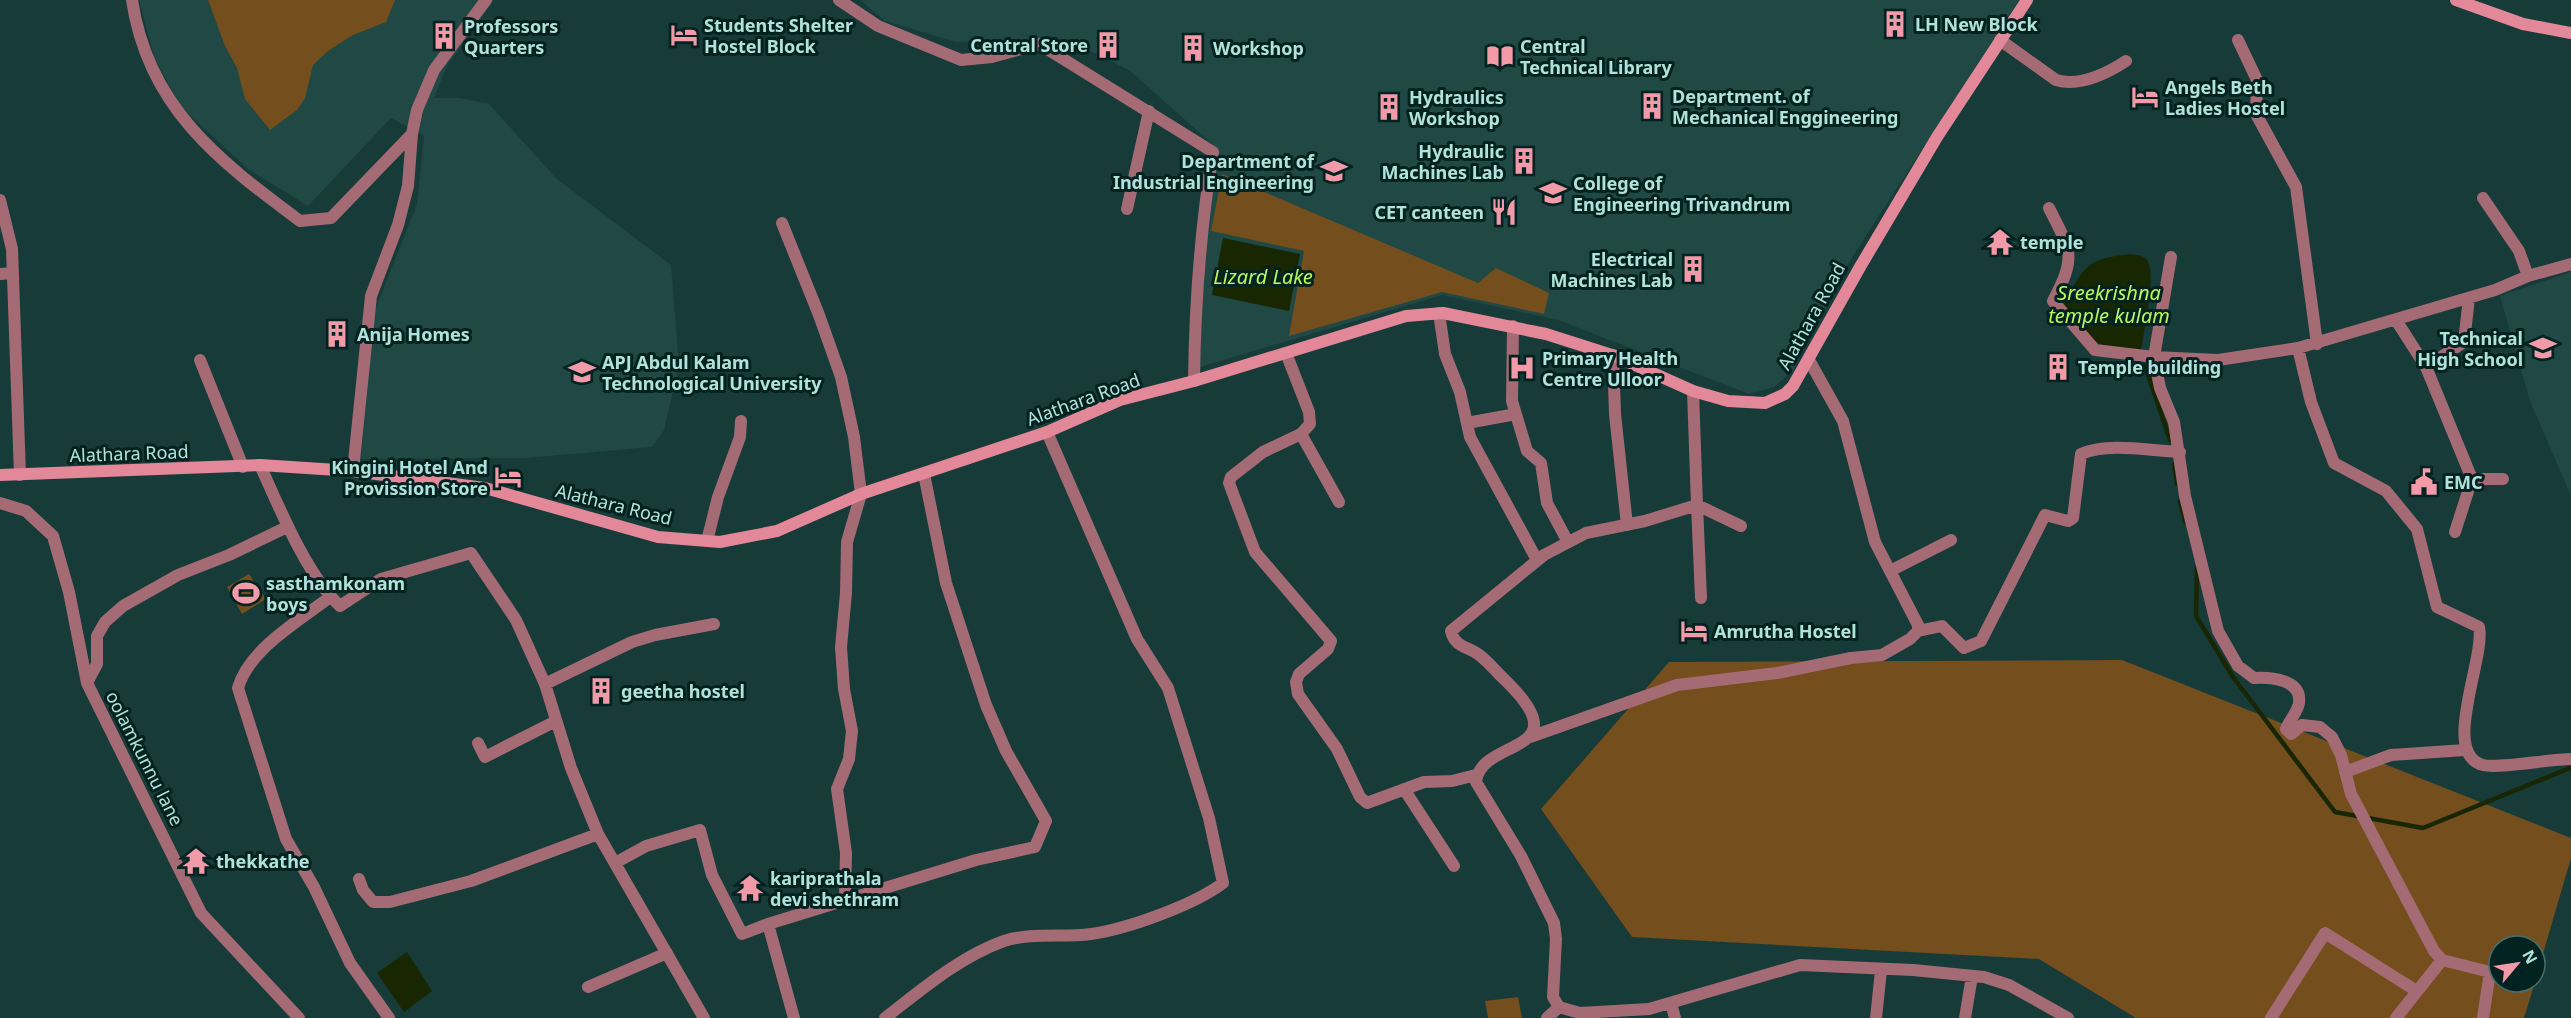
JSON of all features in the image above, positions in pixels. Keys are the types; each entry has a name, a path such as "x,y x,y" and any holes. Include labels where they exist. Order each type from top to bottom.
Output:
{"street":[{"path":"132,0 141,39 157,83 176,111 256,188 300,220 331,218 412,134"},
{"path":"353,471 371,296 398,225 408,186 412,134 417,110 434,70 486,0"},
{"path":"839,0 878,26 961,60 992,57 1039,44 1213,152 1202,217 1195,294 1194,381"},
{"name":"Alathara Road","path":"0,475 260,465 353,471 485,488 658,537 720,543 777,531 861,494 1047,432 1120,400 1194,381 1406,316 1439,313 1513,326 1613,355 1693,392 1728,401 1770,402 1793,386 1937,137 2027,0"},
{"path":"2456,0 2523,24 2571,33"},
{"path":"2000,40 2056,80 2067,83 2086,80 2126,61"},
{"path":"2238,40 2257,80 2256,114 2296,187 2317,344"},
{"path":"1127,208 1149,111"},
{"path":"2483,198 2519,251 2528,276"},
{"path":"0,200 12,249 6,273 20,475"},
{"path":"2049,208 2070,250 2066,277 2053,301 2095,350 2154,357 2218,360 2317,344 2571,264"},
{"path":"782,223 841,377 854,436 861,494 847,542 846,593 840,647 844,689 852,731 849,759 837,789 846,853 845,898"},
{"path":"2171,257 2154,357 2160,388 2174,422 2185,496 2218,631 2238,666 2254,678 2270,677 2288,682 2297,691 2300,704 2286,729 2291,734 2302,725 2320,728 2332,737 2367,827 2434,951 2442,960 2490,972 2483,1018"},
{"path":"2426,367 2464,342 2469,298"},
{"path":"1439,313 1445,354 1460,392 1470,437 1538,560"},
{"path":"2396,320 2426,367 2472,479 2455,532"},
{"path":"1513,326 1512,401 1527,451 1541,463 1547,503 1568,542"},
{"path":"2298,348 2311,402 2334,463 2386,491 2417,529 2437,607 2443,613 2479,627 2467,704 2465,750 2469,758 2485,766 2571,759"},
{"path":"1286,353 1309,412 1310,424 1301,434 1263,452 1237,471 1231,477 1230,489 1256,552 1331,641 1328,649 1299,674 1296,682 1298,694 1337,749 1360,797 1366,803 1424,782 1452,781 1476,775 1490,760 1530,737 1677,685 1777,673 1851,658 1882,655 1910,639 1918,631 1942,626 1964,648 1981,641 2045,515 2068,521 2073,518 2080,454 2106,449 2180,452"},
{"path":"1613,355 1615,414 1627,525"},
{"path":"200,360 243,467"},
{"path":"1809,360 1844,421 1875,543 1918,631"},
{"path":"1693,392 1701,598"},
{"path":"1467,423 1516,414"},
{"path":"707,541 718,497 740,437 741,421"},
{"path":"885,1018 932,982 983,950 1005,941 1020,937 1091,934 1138,922 1212,891 1223,883 1209,818 1168,688 1137,639 1047,432"},
{"path":"1301,434 1339,502"},
{"path":"260,465 287,527 330,597 340,606 381,579 471,553 516,620 545,684 571,768 598,834 704,1018"},
{"path":"615,863 646,846 700,830 712,875 742,934 845,898 976,860 1035,847 1046,821 1006,751 986,705 946,583 924,474"},
{"path":"2472,479 2503,479"},
{"name":"oolamkunnu lane","path":"0,503 26,511 53,536 69,592 87,683 201,913 299,1018"},
{"path":"1530,737 1533,726 1529,709 1511,686 1478,654 1460,646 1451,631 1538,560 1586,533 1627,525 1696,505 1741,526"},
{"path":"87,683 97,664 97,636 105,622 123,606 178,575 229,555 287,527"},
{"path":"1890,571 1951,540"},
{"path":"330,597 254,657 242,672 238,688 286,839 314,887 350,963 389,1018"},
{"path":"545,684 632,642 655,635 714,624"},
{"path":"478,743 484,757 556,721"},
{"path":"2345,772 2391,755 2465,750"},
{"path":"1476,775 1479,790 1521,856 1554,924 1556,939 1553,997 1559,1008 1582,1013 1649,1009 1800,965 1972,976 2009,986 2068,1018"},
{"path":"1404,789 1454,866"},
{"path":"359,879 363,890 373,902 390,902 471,881 598,834"},
{"path":"768,924 794,1018"},
{"path":"2271,1018 2325,933 2415,990"},
{"path":"588,987 667,953"},
{"path":"2396,1018 2415,990 2442,960"},
{"path":"1876,1018 1881,970"},
{"path":"1965,1018 1972,976"},
{"path":"1671,1003 1675,1018"},
{"path":"1547,1018 1559,1008"}],"shaded area":[{"path":"139,0 494,0 447,66 434,98 460,98 489,104 557,179 671,265 679,365 664,430 652,447 525,458 361,459 375,310 417,204 424,136 391,118 308,206 248,169 180,106 154,56"},
{"path":"208,0 395,0 386,22 353,35 328,51 313,65 305,98 297,110 270,130 245,99 237,68 225,46"},
{"name":"College of Engineering Trivandrum","path":"860,0 2019,0 1849,262 1793,370 1774,387 1749,394 1558,320 1442,295 1200,367 1204,237 1219,150 1129,70 1065,39 956,42 885,21"},
{"path":"1222,174 1478,283 1496,268 1549,293 1544,314 1442,292 1289,336 1304,251 1211,231"},
{"name":"Technical High School","path":"2571,272 2571,496 2530,401 2500,296"},
{"name":"sasthamkonam boys","path":"249,574 266,599 242,614 227,587"},
{"path":"2122,660 2571,838 2571,858 2547,940 2547,934 2487,934 2487,994 2531,994 2524,1018 2136,1018 2039,959 1632,937 1541,809 1669,662"},
{"path":"1518,997 1522,1018 1488,1018 1485,1001"}],"water":[{"name":"Lizard Lake","path":"1223,238 1300,254 1289,311 1212,295"},
{"name":"Sreekrishna temple kulam","path":"2131,254 2144,257 2149,264 2151,275 2149,302 2141,351 2118,355 2067,324 2062,307 2087,267 2103,259"},
{"path":"407,952 432,991 404,1012 377,973"}],"waterway":[{"path":"2145,366 2170,440"},
{"path":"2174,464 2177,484"},
{"path":"2180,501 2185,522"},
{"path":"2197,567 2196,616 2233,677 2335,812 2423,828 2570,768"}],"place":[{"name":"LH New Block","path":"1895,24"},
{"name":"Students Shelter Hostel Block","path":"684,35"},
{"name":"Professors Quarters","path":"444,36"},
{"name":"Central Store","path":"1108,45"},
{"name":"Workshop","path":"1193,48"},
{"name":"Central Technical Library","path":"1500,56"},
{"name":"Angels Beth Ladies Hostel","path":"2145,97"},
{"name":"Department. of Mechanical Enggineering","path":"1652,106"},
{"name":"Hydraulics Workshop","path":"1389,107"},
{"name":"Hydraulic Machines Lab","path":"1524,161"},
{"name":"Department of Industrial Engineering","path":"1334,171"},
{"name":"College of Engineering Trivandrum","path":"1553,193"},
{"name":"CET canteen","path":"1504,212"},
{"name":"temple","path":"2000,242"},
{"name":"Electrical Machines Lab","path":"1693,269"},
{"name":"Anija Homes","path":"337,334"},
{"name":"Technical High School","path":"2543,348"},
{"name":"Temple building","path":"2058,367"},
{"name":"Primary Health Centre Ulloor","path":"1522,368"},
{"name":"APJ Abdul Kalam Technological University","path":"582,372"},
{"name":"Kingini Hotel And Provission Store","path":"508,477"},
{"name":"EMC","path":"2424,482"},
{"name":"sasthamkonam boys","path":"246,593"},
{"name":"Amrutha Hostel","path":"1694,631"},
{"name":"geetha hostel","path":"601,691"},
{"name":"thekkathe","path":"196,861"},
{"name":"kariprathala devi shethram","path":"750,888"}]}
